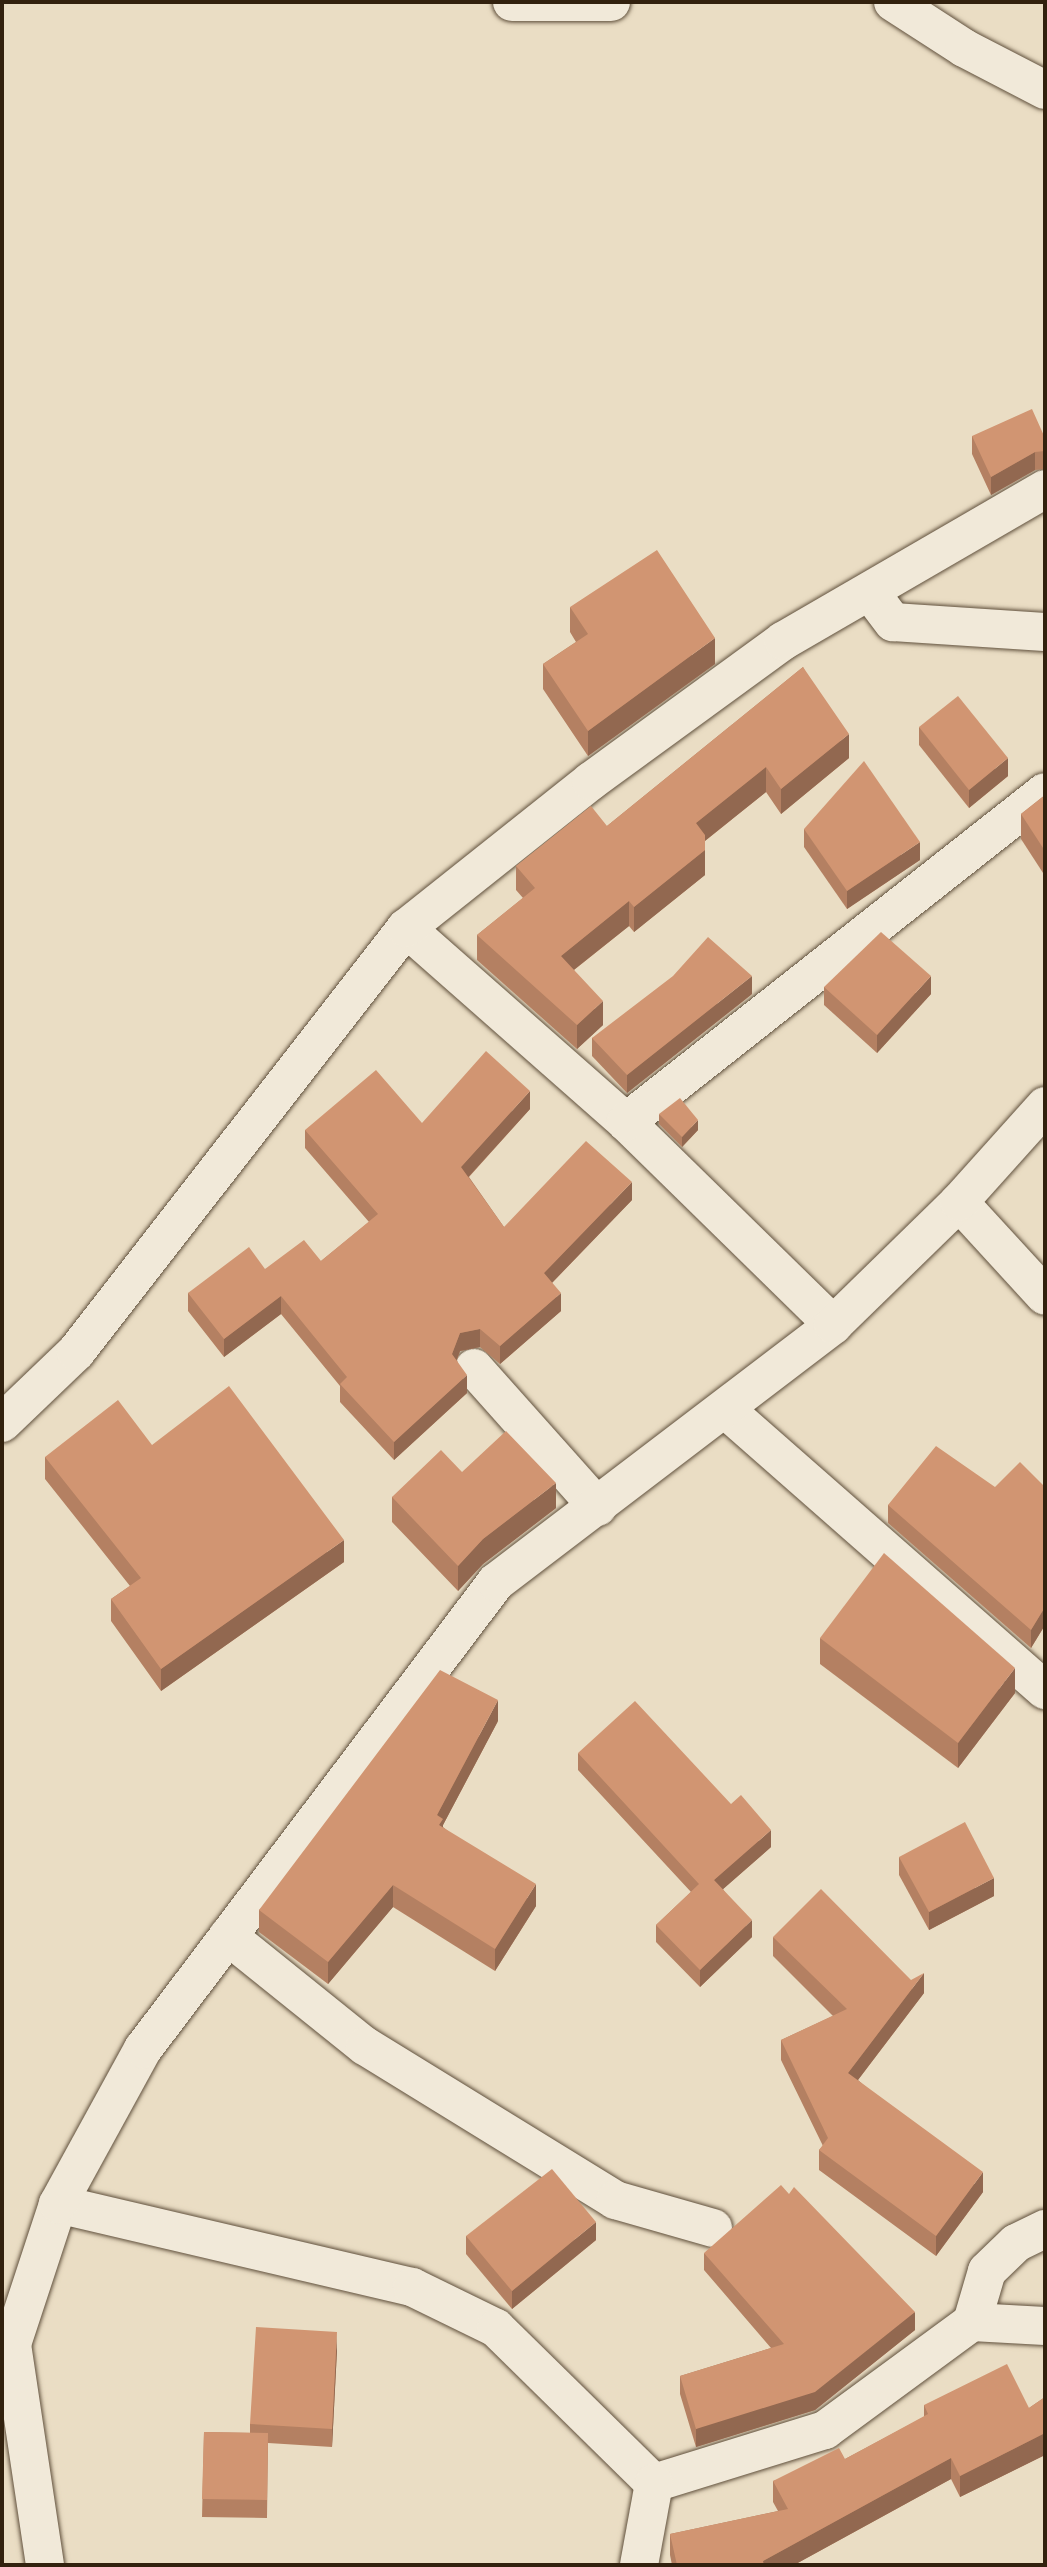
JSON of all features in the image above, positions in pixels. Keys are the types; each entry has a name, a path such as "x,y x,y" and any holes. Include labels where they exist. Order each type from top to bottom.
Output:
{"street":[{"path":"512,2 611,2"},
{"path":"893,2 964,48 1045,90"},
{"path":"2,1423 76,1352 406,928 591,781 783,641 1045,489"},
{"path":"870,592 893,622 1045,632"},
{"path":"626,1122 1045,792"},
{"path":"406,928 626,1122 833,1325"},
{"path":"45,2565 12,2344 58,2204 143,2049 496,1582 833,1325 959,1202 1045,1106"},
{"path":"959,1202 1045,1296"},
{"path":"474,1368 598,1507"},
{"path":"725,1409 1045,1690"},
{"path":"228,1936 365,2046 615,2200 713,2228"},
{"path":"58,2204 412,2287 496,2328 654,2483"},
{"path":"654,2483 825,2430 972,2322 987,2271 1016,2243 1045,2229"},
{"path":"972,2322 1045,2326"},
{"path":"639,2565 654,2483"}],"building":[{"path":"1032,409 1045,438 1045,451 1035,452 991,477 972,436"},
{"path":"657,550 715,638 588,731 543,664 588,634 570,607"},
{"path":"803,667 849,734 781,789 766,767 696,823 705,835 705,850 634,907 629,901 561,956 603,1001 577,1025 477,935 535,888 516,866 591,806 607,826"},
{"path":"958,696 1008,758 969,790 919,727"},
{"path":"864,761 920,842 847,891 804,829"},
{"path":"1045,795 1045,851 1021,814"},
{"path":"881,932 931,976 877,1035 824,987"},
{"path":"708,937 752,976 627,1075 592,1038 673,976"},
{"path":"486,1051 530,1091 461,1167 504,1227 586,1141 632,1182 544,1273 561,1293 500,1346 480,1329 460,1333 452,1354 467,1375 394,1442 340,1384 347,1377 281,1296 224,1339 188,1293 249,1247 265,1269 304,1240 321,1261 378,1214 305,1130 376,1070 422,1123"},
{"path":"680,1098 698,1120 682,1137 659,1114"},
{"path":"229,1386 344,1540 161,1669 111,1599 141,1578 45,1457 118,1400 152,1445"},
{"path":"506,1431 556,1483 483,1539 458,1566 392,1497 441,1450 462,1472"},
{"path":"936,1446 995,1487 1020,1462 1045,1487 1045,1607 1031,1630 888,1505"},
{"path":"884,1553 1015,1668 958,1743 820,1638"},
{"path":"440,1670 498,1700 437,1815 443,1819 439,1825 536,1884 495,1949 393,1885 328,1962 259,1910"},
{"path":"635,1701 731,1804 741,1795 771,1830 714,1880 752,1920 700,1970 656,1925 699,1884 578,1753"},
{"path":"965,1822 994,1878 929,1912 899,1857"},
{"path":"821,1889 911,1980 924,1973 848,2073 983,2172 936,2236 819,2150 828,2138 781,2040 847,2009 773,1937"},
{"path":"552,2169 596,2222 512,2291 466,2236"},
{"path":"781,2185 789,2194 794,2187 915,2312 815,2392 696,2429 680,2376 784,2344 704,2253"},
{"path":"256,2327 337,2332 332,2429 250,2424"},
{"path":"1007,2364 1029,2408 1045,2397 1045,2433 960,2476 951,2458 763,2561 764,2565 677,2565 670,2534 788,2509 773,2481 839,2448 845,2459 928,2414 924,2405"},
{"path":"204,2432 268,2433 267,2500 202,2499"}]}
